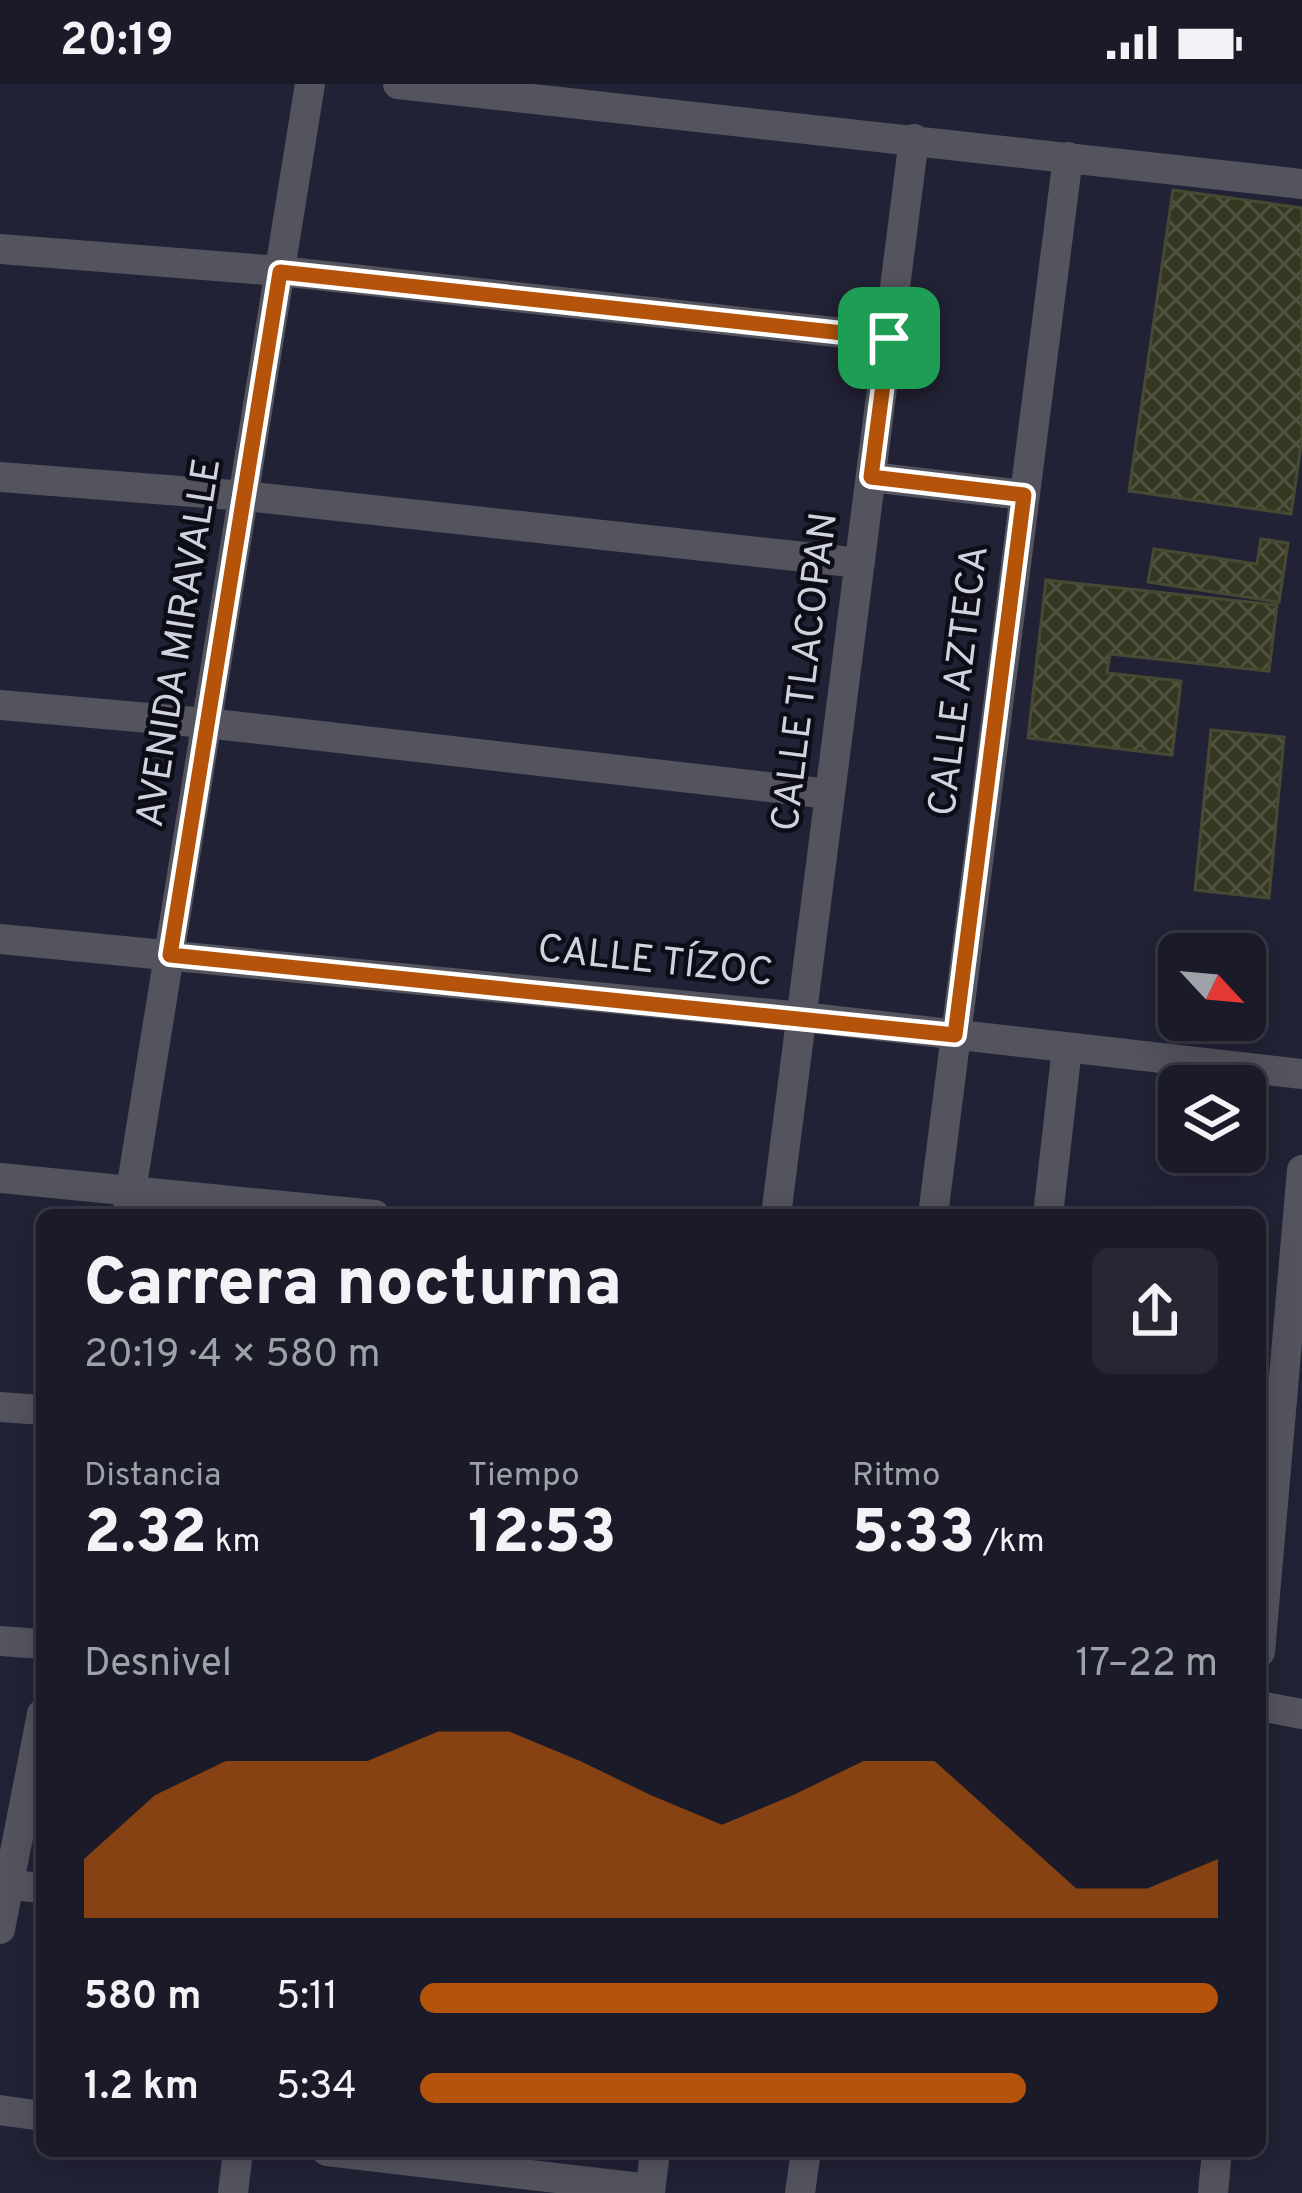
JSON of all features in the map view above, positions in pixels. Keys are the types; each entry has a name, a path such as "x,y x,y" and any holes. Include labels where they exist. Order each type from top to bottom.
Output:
{"street":[{"name":"AVENIDA MIRAVALLE","path":"129,1203 310,84"},
{"path":"398,84 1302,184"},
{"name":"CALLE TLACOPAN","path":"777,1209 914,140"},
{"name":"CALLE AZTECA","path":"934,1209 1068,158"},
{"path":"0,249 280,272 889,338"},
{"path":"0,477 244,496 860,563"},
{"path":"871,477 1024,495"},
{"path":"0,705 206,723 830,794"},
{"name":"CALLE TÍZOC","path":"0,939 802,1017 1302,1074"},
{"path":"1049,1209 1066,1048"},
{"path":"1266,1506 1269,1433 1302,1170"},
{"path":"0,1178 129,1203 252,1209"},
{"path":"0,1407 36,1410"},
{"path":"0,1641 36,1644"},
{"path":"1266,1707 1302,1714"},
{"path":"0,1929 18,1886 36,1757"},
{"path":"0,2110 36,2115"},
{"path":"233,2193 237,2157"},
{"path":"352,2157 444,2179 650,2191 654,2157"},
{"path":"800,2193 805,2157"},
{"path":"1214,2193 1217,2157"}],"building":[{"path":"1173,190 1302,208 1302,439 1291,514 1129,491"},
{"path":"1261,539 1288,543 1279,602 1148,582 1154,549 1257,564"},
{"path":"1046,580 1277,605 1269,671 1110,654 1107,673 1181,681 1172,755 1028,738"},
{"path":"1211,730 1284,737 1269,898 1195,890"}],"route":[{"path":"280,272 889,338 871,477 1024,495 955,1035 170,955 280,272"}]}
